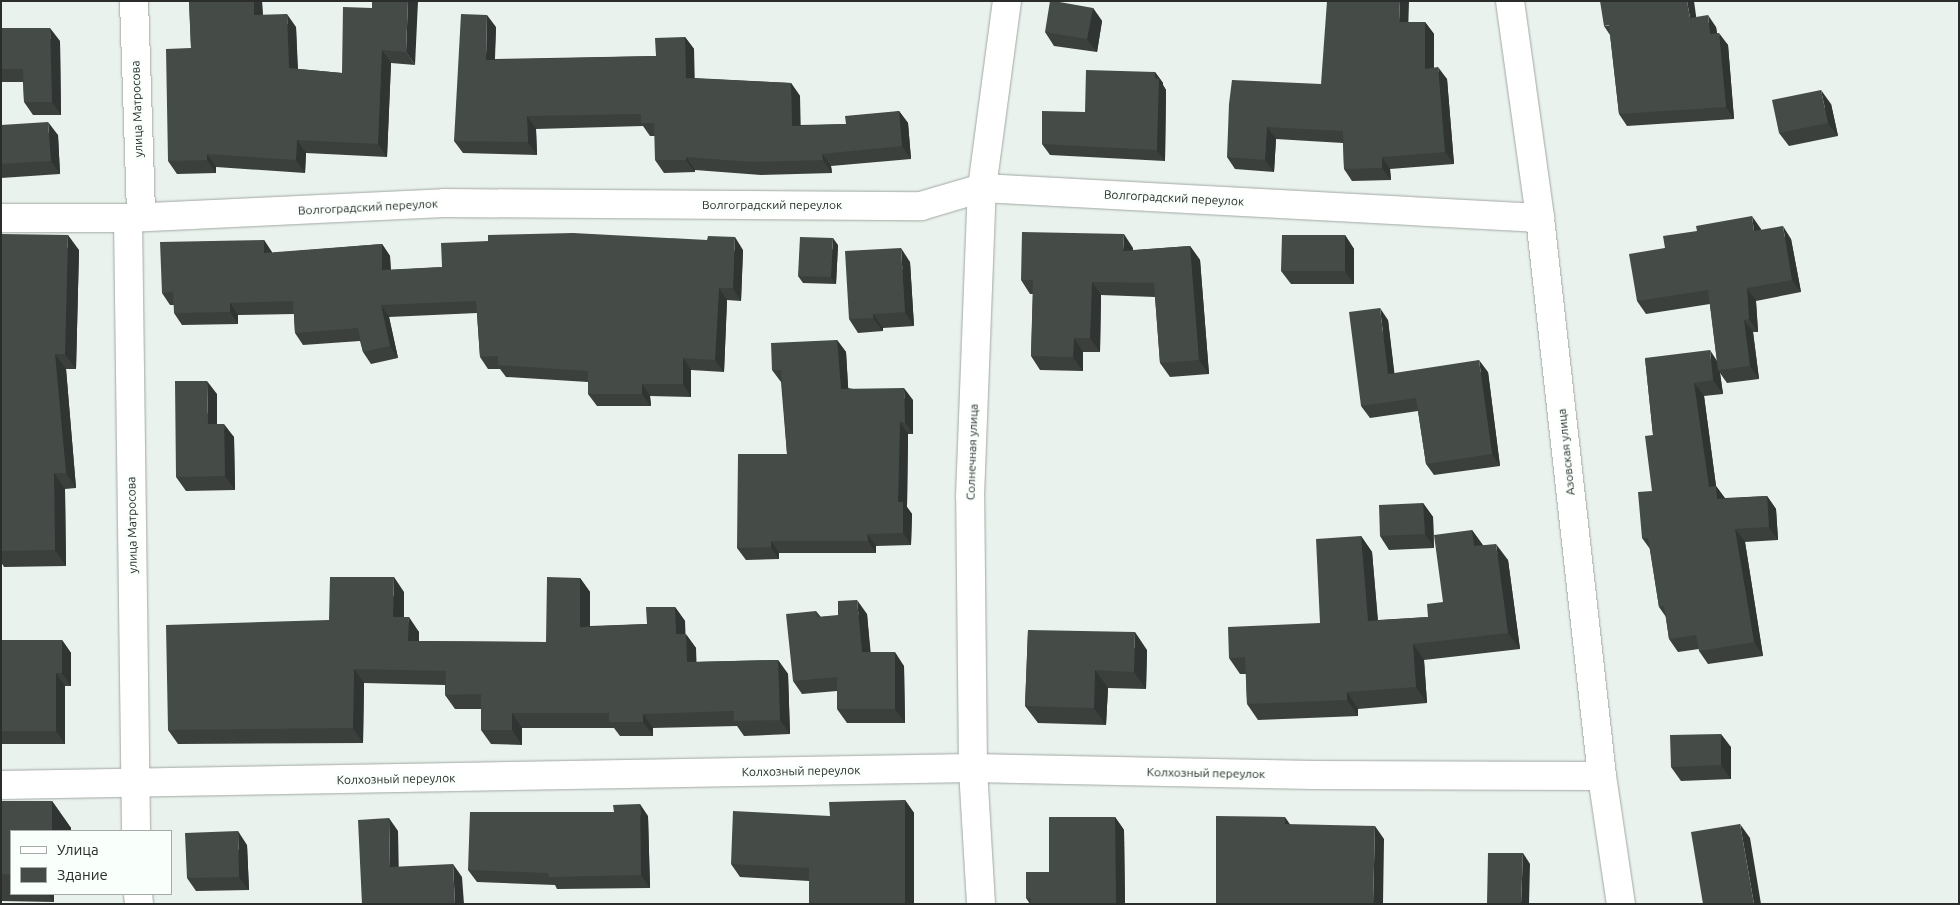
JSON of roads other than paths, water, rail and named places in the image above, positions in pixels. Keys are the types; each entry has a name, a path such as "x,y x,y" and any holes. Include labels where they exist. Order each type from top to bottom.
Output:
{"street":[{"name":"улица Матросова","path":"134,1 136,830"},
{"name":"Солнечная улица","path":"981,904 973,768 970,496 982,188 1007,1"},
{"name":"Азовская улица","path":"1510,1 1540,218 1602,776 1621,904"},
{"name":"Волгоградский переулок","path":"1,218 134,218 444,203 921,206 982,188 1540,218"},
{"name":"Колхозный переулок","path":"1,785 135,785 973,768 1313,775 1602,776"}]}
